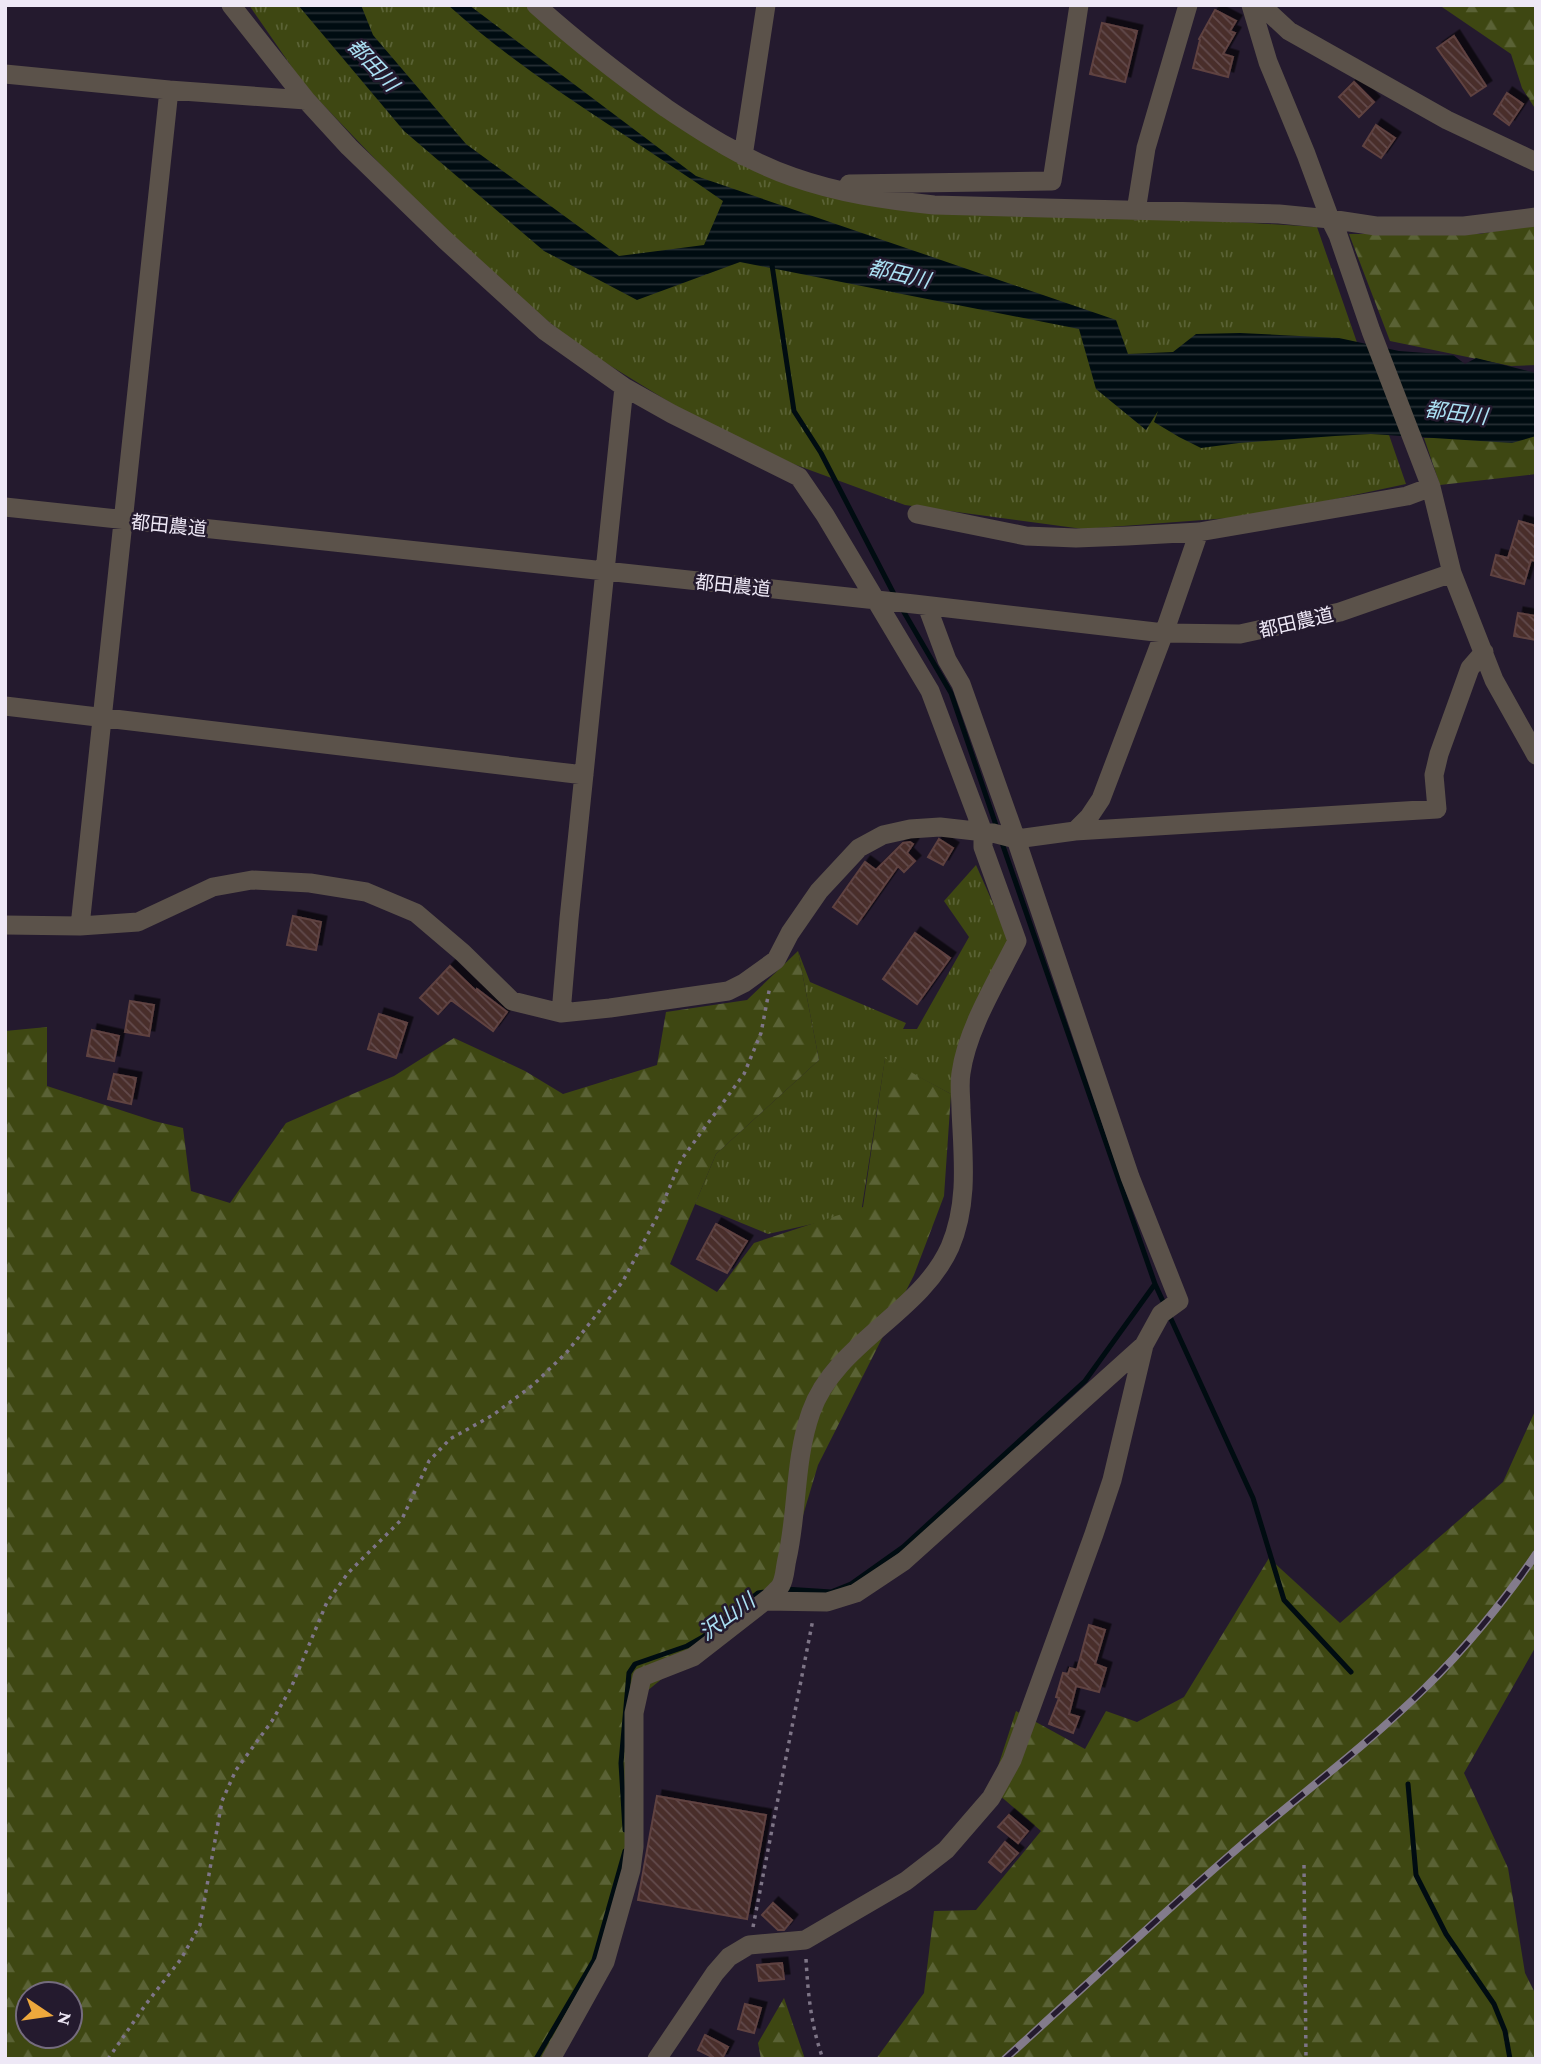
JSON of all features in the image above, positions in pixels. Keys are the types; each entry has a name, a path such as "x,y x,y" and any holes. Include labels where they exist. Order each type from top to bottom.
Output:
{"street":[{"path":"231,5 306,100 349,147 493,286 545,331 624,387 671,414 799,477 880,601 930,691 1000,835 1179,1301 1161,1314 1144,1345 1112,1480 1094,1534 1012,1760 991,1798 946,1850 906,1881 805,1940 749,1945 729,1956 657,2059"},
{"path":"536,5 642,91 743,156 815,184 894,201 934,205 1279,214 1334,227 1464,226 1536,217"},
{"path":"743,156 766,5"},
{"path":"815,184 1052,181 1079,5"},
{"path":"1136,211 1146,148 1188,5"},
{"path":"1251,5 1268,62 1334,227 1431,487 1452,573 1494,680 1536,755"},
{"path":"1261,5 1289,31 1447,120 1536,162"},
{"path":"5,74 306,100"},
{"path":"80,926 169,90"},
{"path":"561,1013 624,387"},
{"path":"917,514 1026,536 1076,538 1199,531 1407,496 1431,487"},
{"name":"都田農道","path":"5,508 1164,633 1240,634 1340,612 1452,573"},
{"path":"1075,831 1101,799 1164,633 1199,531"},
{"path":"921,605 961,684 1000,835"},
{"path":"5,925 80,926 138,922 212,887 252,880 310,883 366,892 416,914 463,953 512,1001 561,1013 728,991 776,960 790,933 819,891 859,848 883,835 910,829 940,827 1000,835 1437,809 1434,775 1439,754 1469,668 1483,652"},
{"path":"5,706 584,775"},
{"path":"551,2059 605,1962 631,1870 634,1847 634,1713 642,1677 693,1657 772,1594 793,1534 800,1455 818,1395 835,1370 920,1289 950,1247 964,1192 960,1076 966,1044 1017,941 984,847 1000,835"},
{"path":"772,1594 816,1603 827,1602 856,1593 904,1561 1144,1345"}],"path":[{"path":"108,2059 181,1959 200,1924 222,1801 236,1770 272,1721 291,1688 327,1602 348,1573 402,1519 429,1461 450,1439 493,1415 533,1385 567,1352 623,1281 658,1215 681,1160 744,1074 761,1033 776,960"},
{"path":"749,1945 816,1603"},
{"path":"1304,1865 1306,2059"},
{"path":"805,1940 808,1995 814,2034 823,2059"}],"green space":[{"path":"249,5 536,5 626,79 791,177 843,198 1317,227 1406,484 1256,516 1083,529 905,505 736,443 583,349 474,262 305,86"},
{"path":"1439,5 1536,5 1536,110 1522,88 1511,54"},
{"path":"1536,223 1536,365 1511,366 1390,341 1349,234 1480,234"},
{"path":"1536,435 1536,474 1440,485 1424,438"},
{"path":"976,865 1011,944 951,1094 885,1059 861,1213 768,1234 695,1204 716,1154 819,1060 798,951 810,982 906,1023 903,1029 917,1029 969,937 944,901"},
{"path":"798,951 819,1060 716,1154 670,1264 717,1292 754,1243 863,1207 885,1058 951,1094 944,1196 914,1275 818,1465 786,1577 641,1696 631,1850 592,1982 545,2059 5,2059 5,1031 47,1027 47,1086 183,1128 191,1191 230,1203 286,1123 394,1076 454,1038 525,1071 563,1094 657,1065 666,1012 747,1000"},
{"path":"1536,1409 1536,1646 1464,1773 1508,1868 1525,1973 1536,1995 1536,2059 876,2059 924,1993 934,1911 976,1910 1041,1831 991,1788 1016,1711 1085,1749 1106,1711 1137,1722 1184,1697 1269,1558 1340,1623 1503,1482"},
{"path":"784,1998 805,2059 761,2059 758,2043"}],"water":[{"name":"都田川","path":"298,5 361,5 373,35 466,144 619,256 704,245 723,201 513,59 448,5 469,5 696,176 1116,320 1128,354 1173,352 1196,334 1240,333 1339,338 1399,351 1453,355 1465,364 1476,358 1536,373 1536,436 1512,443 1371,434 1201,448 1154,422 1158,411 1146,430 1096,389 1079,329 740,262 637,300 544,251 404,131"}],"building":[{"path":"1215,10 1236,21 1230,31 1235,33 1223,54 1233,57 1228,77 1193,68 1199,39"},
{"path":"1102,23 1137,31 1125,82 1090,74"},
{"path":"1454,36 1486,86 1471,96 1437,48"},
{"path":"1354,82 1374,102 1359,117 1339,97"},
{"path":"1507,93 1523,104 1509,125 1494,114"},
{"path":"1376,125 1395,138 1381,158 1363,146"},
{"path":"1519,521 1536,526 1536,561 1531,560 1524,584 1491,575 1496,555 1508,558"},
{"path":"1518,613 1536,616 1536,640 1514,636"},
{"path":"939,839 953,848 943,865 928,857"},
{"path":"903,843 913,844 907,853 915,861 904,872 898,866 857,924 833,907 865,862 876,870"},
{"path":"293,916 321,922 316,950 287,945"},
{"path":"915,933 950,958 917,1004 883,979"},
{"path":"450,966 476,991 477,989 507,1012 493,1031 451,1000 438,1014 420,998"},
{"path":"130,1001 154,1005 149,1036 125,1032"},
{"path":"379,1014 407,1023 396,1058 368,1049"},
{"path":"92,1030 119,1036 114,1061 87,1056"},
{"path":"114,1074 136,1078 131,1104 108,1099"},
{"path":"716,1224 747,1241 727,1273 697,1259"},
{"path":"1089,1625 1105,1630 1095,1664 1106,1668 1099,1692 1076,1686 1069,1714 1079,1717 1073,1733 1049,1724 1059,1698 1056,1697 1063,1673 1068,1674 1070,1668 1077,1670"},
{"path":"657,1796 766,1815 747,1919 638,1900"},
{"path":"1009,1815 1028,1831 1018,1843 998,1827"},
{"path":"1005,1842 1018,1853 1001,1872 989,1862"},
{"path":"773,1903 792,1920 784,1930 778,1930 762,1915"},
{"path":"782,1963 784,1979 759,1981 757,1965"},
{"path":"745,2004 761,2008 754,2033 738,2029"},
{"path":"705,2035 728,2047 722,2059 716,2059 698,2050"}],"waterway":[{"path":"772,265 794,411 821,453 896,598"},
{"path":"901,607 951,693 998,831"},
{"path":"1001,840 1155,1284 1253,1498 1284,1600 1351,1672"},
{"name":"沢山川","path":"785,1589 831,1592 851,1584 903,1547 1085,1381 1155,1284"},
{"name":"沢山川","path":"625,1830 621,1763 629,1673 635,1664 687,1646 703,1637 758,1593 765,1592"},
{"path":"1408,1784 1416,1875 1446,1934 1494,2004 1505,2031 1510,2059"},
{"name":"沢山川","path":"536,2059 594,1960 625,1851"}],"railway":[{"path":"1005,2059 1254,1834 1377,1732 1424,1689 1483,1624 1536,1554"}]}
